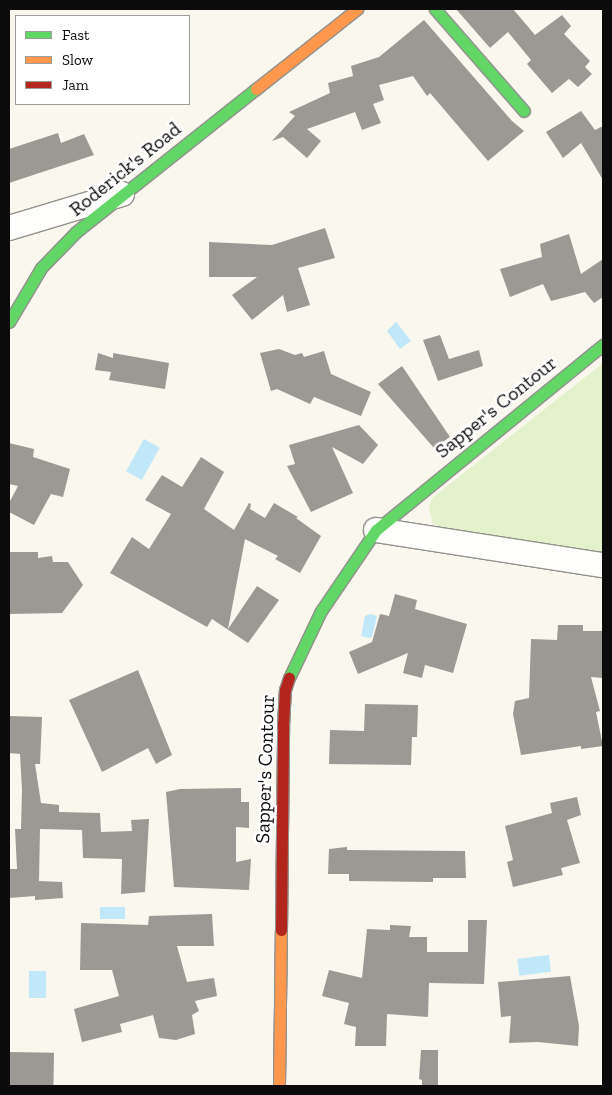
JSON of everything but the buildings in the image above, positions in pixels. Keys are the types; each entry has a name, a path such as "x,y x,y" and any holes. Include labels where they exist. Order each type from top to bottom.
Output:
{"street":[{"name":"Roderick's Road","path":"9,322 41,268 60,247 126,192 357,9"},
{"path":"435,9 524,111"},
{"path":"9,228 126,192"},
{"name":"Sapper's Contour","path":"279,1086 283,726 286,690 291,670 309,631 350,566 376,530 398,510 603,345"},
{"path":"376,530 603,565"}],"green space":[{"path":"603,363 603,553 442,532 432,521 429,508 432,498"}],"water":[{"path":"396,322 411,341 400,349 387,331"},
{"path":"144,439 160,448 142,480 126,471"},
{"path":"370,614 377,616 372,637 368,638 361,636 365,616"},
{"path":"100,907 125,907 125,919 100,919"},
{"path":"549,955 551,972 519,976 517,959"},
{"path":"29,971 46,971 46,998 29,998"}],"traffic: fast":[{"path":"435,9 524,111"},
{"path":"9,322 41,268 76,232 256,89"},
{"path":"289,678 321,611 376,530 603,345"}],"traffic: slow":[{"path":"256,89 357,9"},
{"path":"279,1086 281,930"}],"traffic: jam":[{"path":"281,930 283,726 285,690 289,678"}]}
